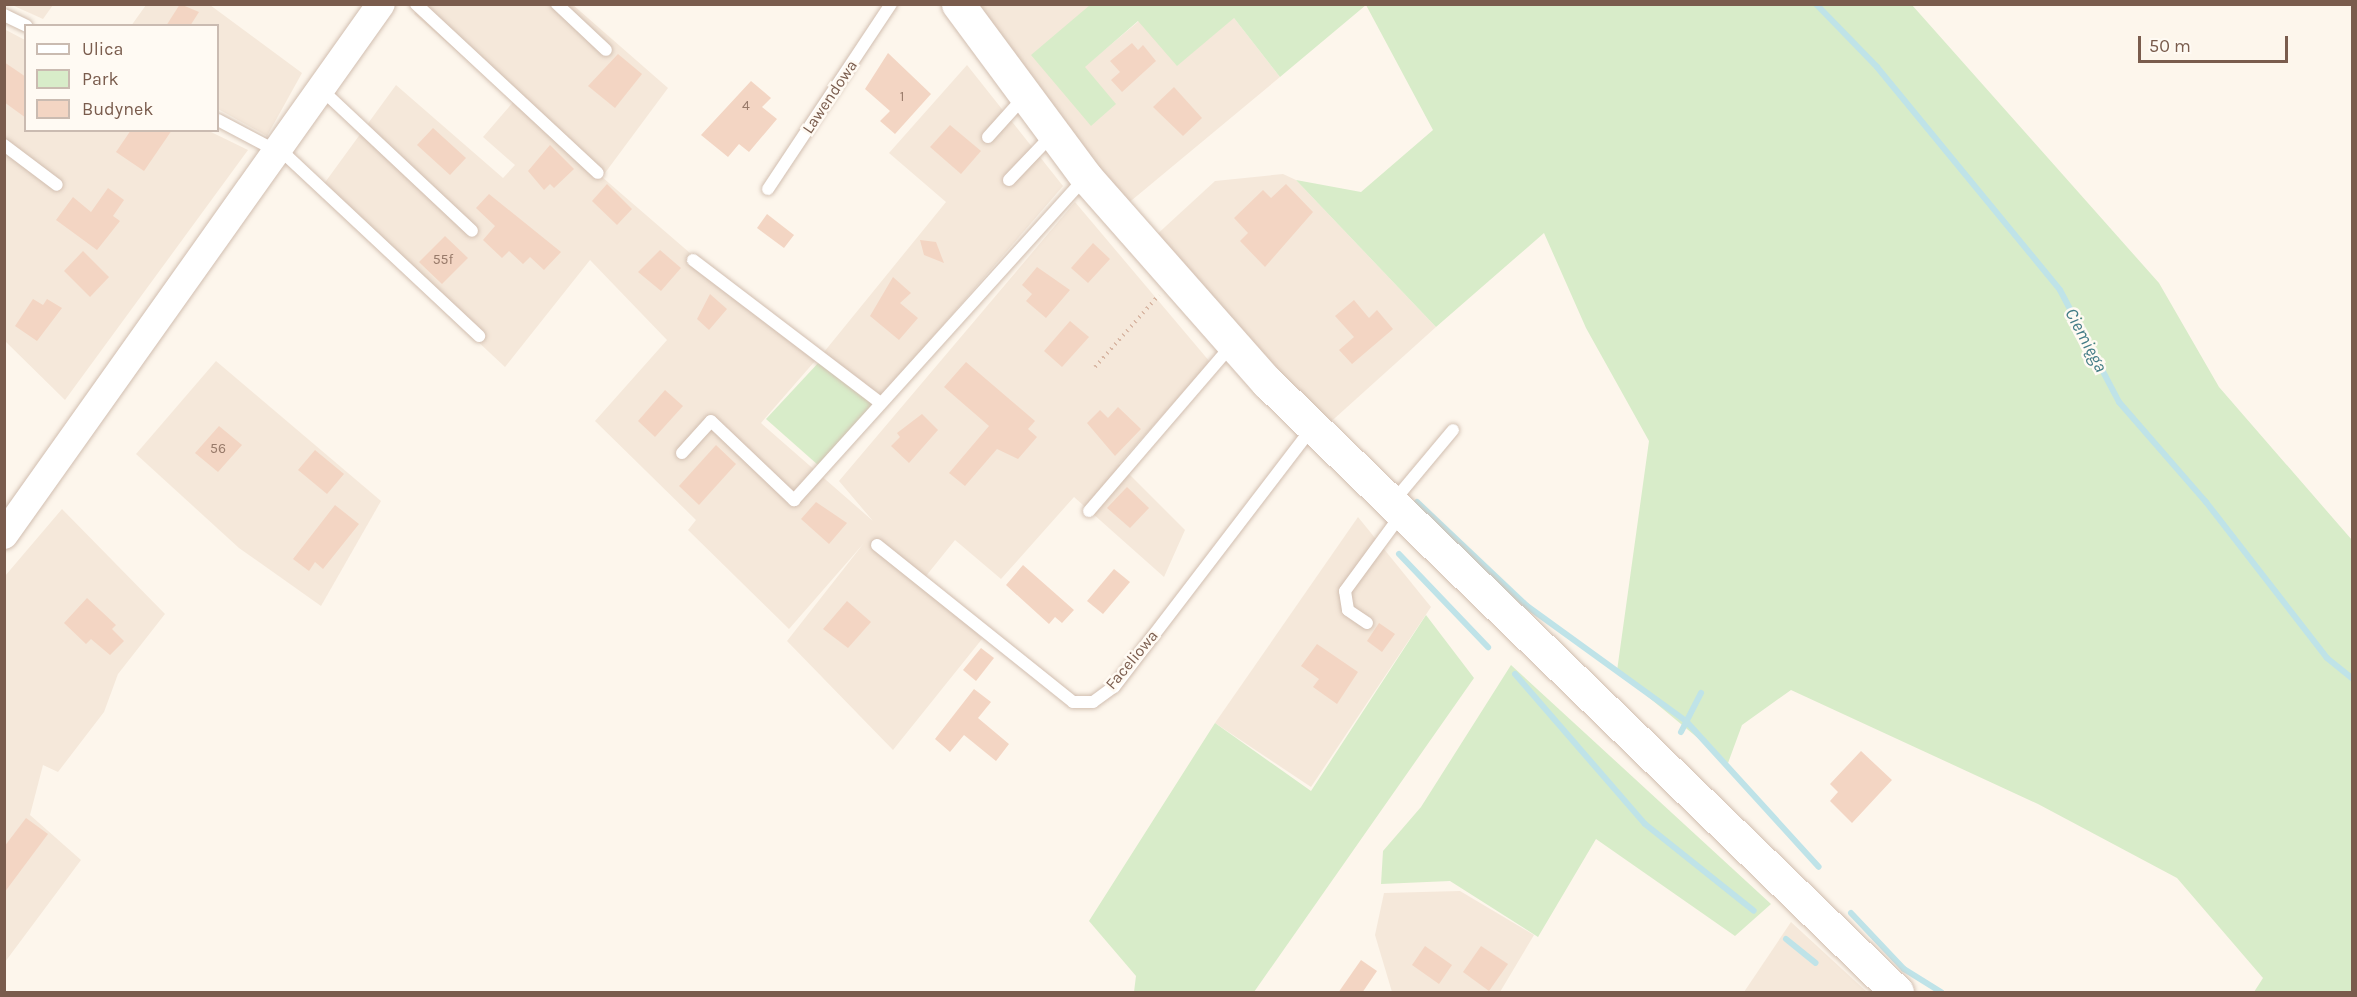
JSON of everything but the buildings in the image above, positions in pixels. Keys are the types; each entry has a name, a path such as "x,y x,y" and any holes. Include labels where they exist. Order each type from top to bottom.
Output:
{"main road":[{"path":"958,4 1024,97 1086,177 1233,345 1395,511 1897,993"}],"street":[{"path":"4,534 381,4"}],"lane":[{"path":"416,4 598,173"},
{"path":"557,4 606,50"},
{"name":"Lawendowa","path":"768,189 891,4"},
{"path":"4,15 24,25"},
{"path":"321,89 472,231"},
{"path":"988,136 1024,97"},
{"path":"219,120 278,150 479,336"},
{"path":"1009,180 1053,134"},
{"path":"4,146 57,184"},
{"path":"681,453 711,421 794,500 1086,177"},
{"path":"693,260 881,403"},
{"path":"1089,512 1233,345"},
{"name":"Faceliowa","path":"877,545 1073,702 1093,702 1114,687 1312,428"},
{"path":"1367,623 1348,610 1345,591 1395,511 1453,430"}],"path":[{"path":"1095,367 1173,278"}],"shaded area":[{"path":"12,5 53,5 43,19"},
{"path":"146,5 210,5 302,73 267,136 219,110 219,24 132,24"},
{"path":"419,5 573,5 668,88 602,177 815,361 761,423 873,521 839,481 1075,202 1210,362 1119,464 1185,530 1164,577 1074,497 1001,579 955,540 926,576 982,639 893,750 787,641 864,543 789,629 688,530 696,520 595,421 667,340 590,260 505,367 318,192 396,85 503,178 515,165 483,137 514,101 414,14"},
{"path":"969,5 1093,5 1084,67 1139,21 1234,18 1280,77 1126,205"},
{"path":"4,29 24,39 24,132 211,132 248,150 65,400 5,341"},
{"path":"967,65 1063,186 881,397 824,352 946,202 889,153"},
{"path":"1283,174 1296,180 1436,327 1325,427 1153,238 1215,181"},
{"path":"216,361 381,501 321,606 239,548 136,454"},
{"path":"62,509 165,614 118,674 104,712 58,772 43,765 30,815 81,860 5,962 5,576"},
{"path":"1358,517 1431,607 1311,787 1215,723"},
{"path":"1460,891 1534,935 1500,992 1392,992 1375,935 1384,893"},
{"path":"1791,922 1867,992 1744,992"}],"green space":[{"path":"1090,5 1366,5 1280,77 1234,18 1177,66 1138,21 1085,67 1116,104 1091,126 1031,55"},
{"path":"1366,5 1912,5 2159,283 2219,387 2352,540 2352,992 2254,992 2263,978 2177,878 2038,804 1791,690 1742,725 1728,763 1617,671 1649,441 1586,328 1544,233 1436,327 1296,180 1361,192 1433,130"},
{"path":"820,361 873,405 818,465 766,419"},
{"path":"1426,615 1474,678 1254,992 1134,992 1136,976 1089,921 1215,723 1311,791"},
{"path":"1511,665 1771,904 1735,936 1596,839 1538,937 1450,881 1381,884 1383,851 1421,807"}],"waterway":[{"name":"Ciemięga","path":"1816,4 1877,67 2060,290 2119,402 2206,502 2327,658 2352,678"},
{"path":"1417,502 1527,606 1686,721 1819,867"},
{"path":"1399,554 1488,647"},
{"path":"1515,674 1645,824 1754,911"},
{"path":"1681,732 1701,693"},
{"path":"1851,913 1904,969 1941,992"},
{"path":"1786,939 1816,963"}]}
